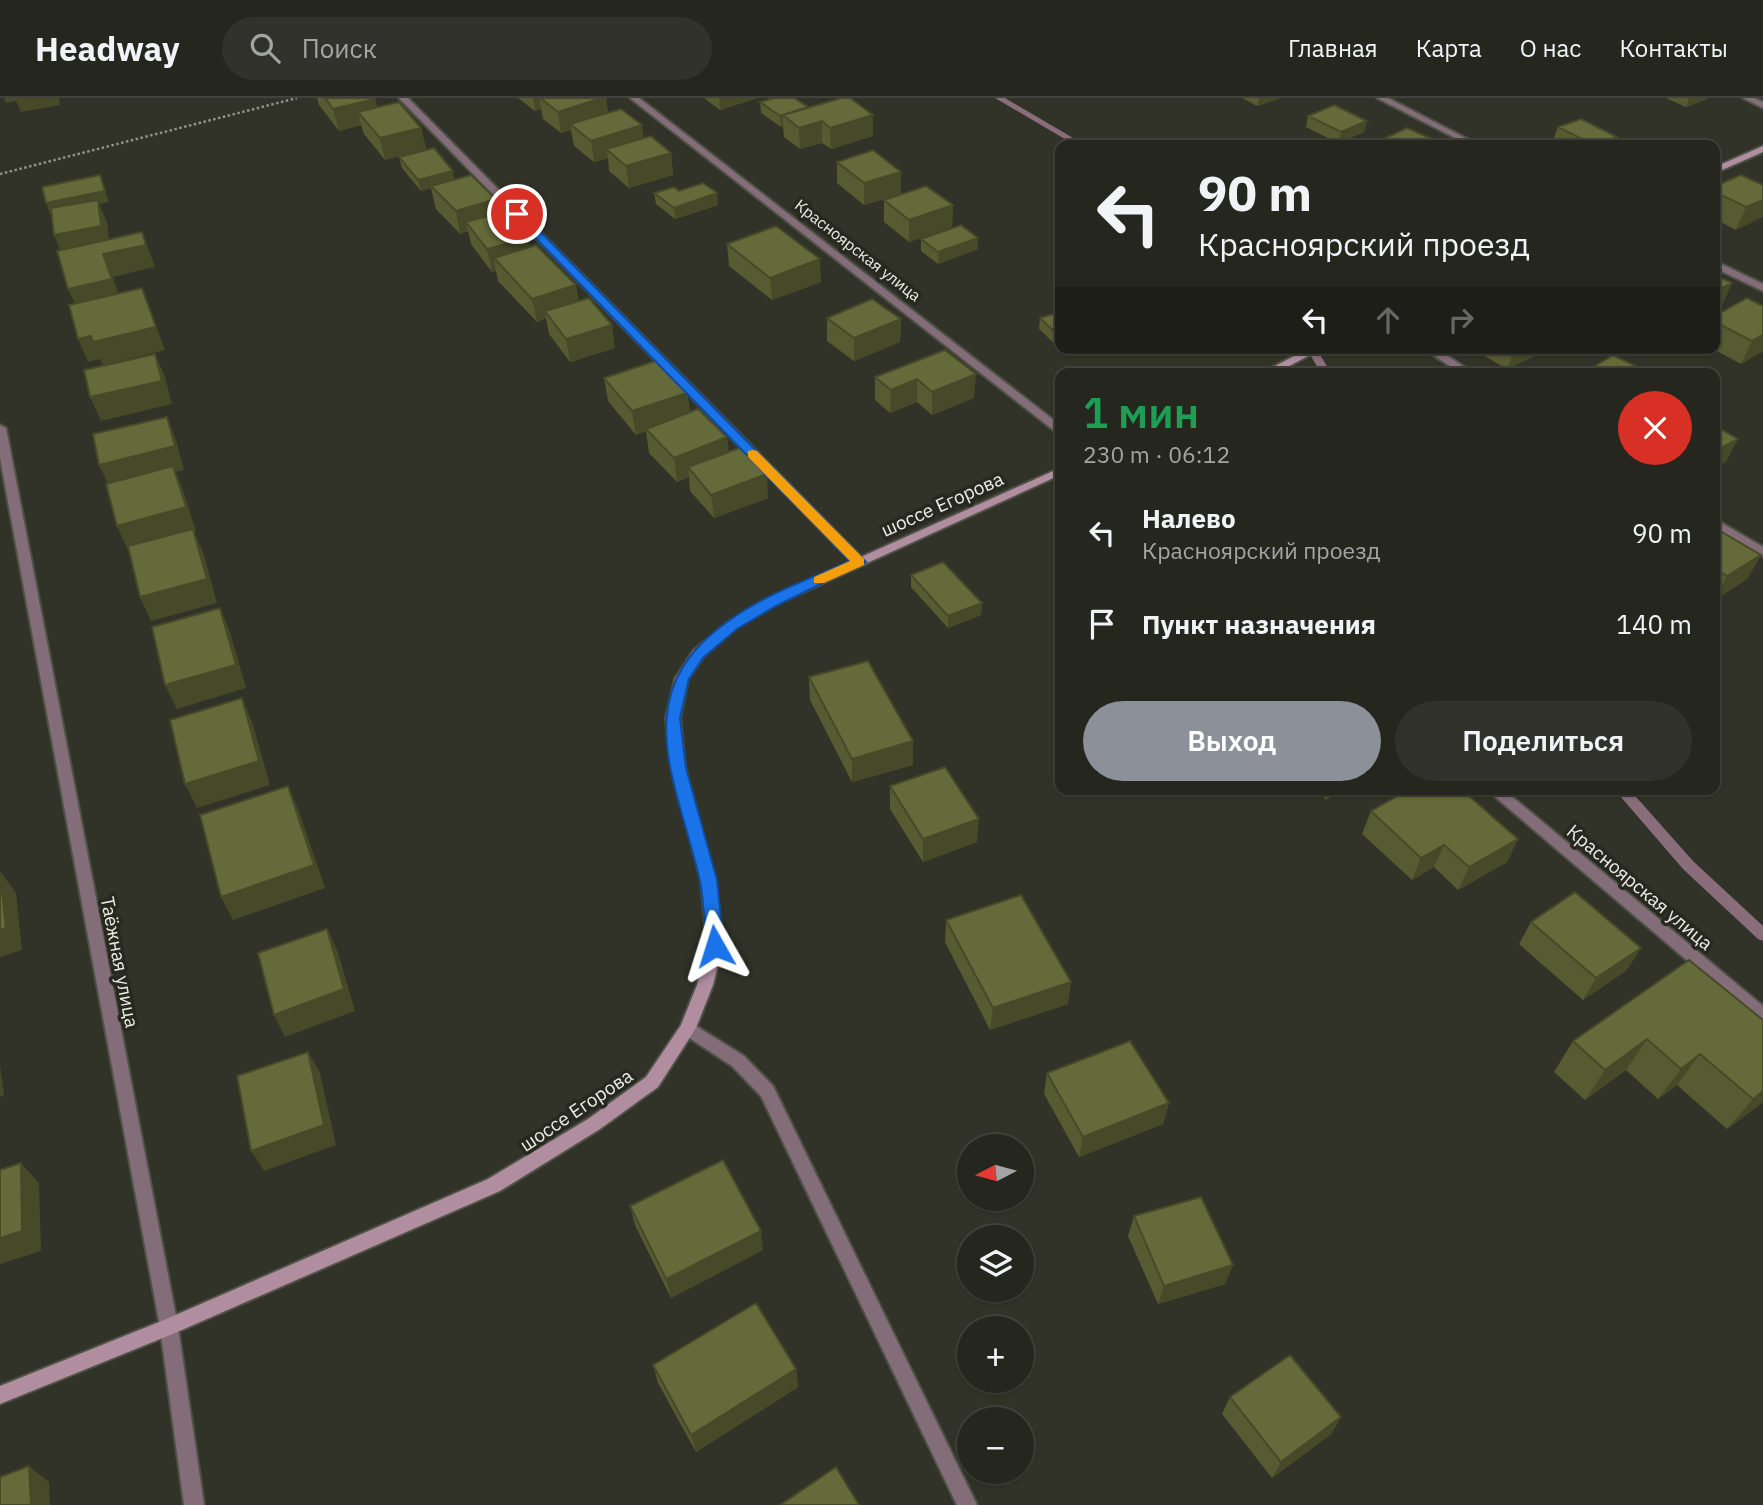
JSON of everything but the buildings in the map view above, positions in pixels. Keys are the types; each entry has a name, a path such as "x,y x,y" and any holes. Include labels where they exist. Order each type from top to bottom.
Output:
{"main road":[{"path":"1720,168 1763,149"},
{"path":"1277,368 1305,354"},
{"name":"шоссе Егорова","path":"0,1395 169,1327 494,1185 594,1124 652,1082 688,1028 705,985 715,946 708,880 678,768 673,718 681,679 698,654 732,625 771,602 1055,473"}],"street":[{"path":"404,98 859,562"},
{"name":"Красноярская улица","path":"634,98 1055,426"},
{"path":"1381,98 1465,140"},
{"path":"1747,98 1763,105"},
{"path":"1720,266 1763,288"},
{"path":"1438,354 1460,368"},
{"name":"Таёжная улица","path":"0,428 169,1327 194,1505"},
{"path":"1720,526 1763,552"},
{"name":"Красноярская улица","path":"1500,795 1763,1015"},
{"path":"688,1028 738,1061 767,1091 967,1505"}],"path":[{"path":"0,174 297,98"}],"waterway":[{"path":"999,98 1072,140"},
{"path":"1315,354 1323,368"},
{"path":"1626,795 1688,865 1763,935"}],"slow traffic":[{"path":"753,454 859,562 819,580"}],"route":[{"path":"517,214 859,562 771,602 732,625 698,654 681,679 673,718 678,768 708,880 715,946"}]}
